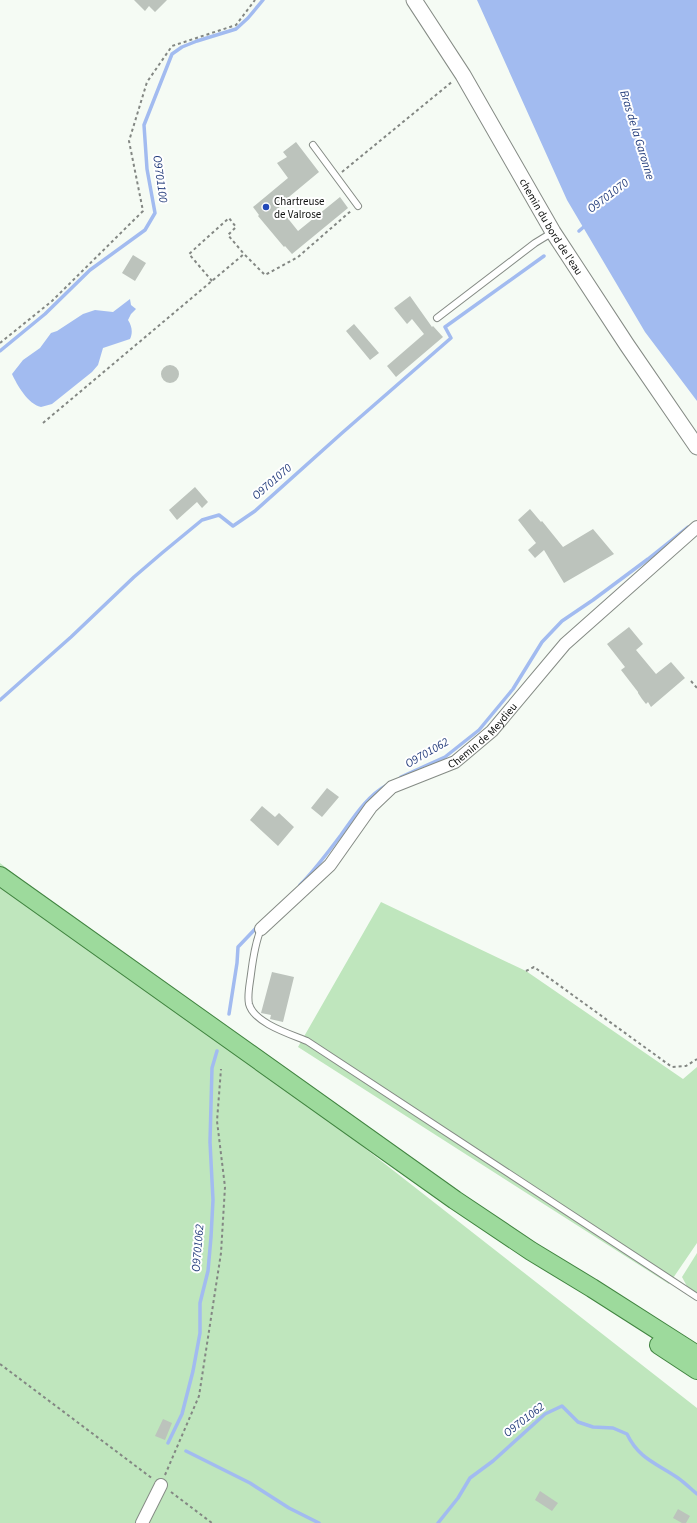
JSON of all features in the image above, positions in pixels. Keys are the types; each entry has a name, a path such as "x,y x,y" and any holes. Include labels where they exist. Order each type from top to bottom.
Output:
{"main road":[{"path":"0,876 455,1200 531,1251 697,1355"},
{"path":"531,1251 585,1296 697,1370"}],"street":[{"name":"chemin du bord de l'eau","path":"414,0 463,75 553,232 627,345 697,447"},
{"name":"Chemin de Meydieu","path":"261,929 330,865 371,807 392,787 455,762 492,731 565,644 697,527"},
{"path":"142,1523 161,1485"}],"lane":[{"path":"313,145 358,206"},
{"path":"437,318 553,232"},
{"path":"261,929 256,940 249,992 249,1004 254,1014 262,1021 307,1041 697,1297"}],"path":[{"path":"0,343 52,301 144,211 129,141 147,82 172,46 236,25 254,0"},
{"path":"336,177 444,87 463,75"},
{"path":"212,281 189,254 229,218 236,227 228,235 265,275 298,257 358,206"},
{"path":"43,423 244,254"},
{"path":"691,681 697,688"},
{"path":"526,971 534,967 672,1067 686,1066 697,1059"},
{"path":"161,1485 198,1396 221,1253 225,1187 217,1120 221,1070"},
{"path":"0,1364 212,1523"}],"green space":[{"path":"0,863 697,1408 697,1523 0,1523"},
{"path":"381,902 526,971 683,1079 697,1067 697,1243 669,1284 298,1047"},
{"path":"697,1253 697,1295 689,1290 682,1277"}],"water":[{"name":"Bras de la Garonne","path":"477,0 697,0 697,401 645,332 567,200"},
{"path":"130,299 131,305 136,309 128,320 132,330 130,339 103,348 98,365 92,372 52,404 41,407 27,398 12,374 23,360 40,348 51,333 57,331 83,314 95,310 113,312"}],"building":[{"path":"134,0 167,0 155,12 149,6 145,11"},
{"name":"Chartreuse de Valrose","path":"296,142 319,172 278,206 298,231 340,197 348,208 292,254 285,246 284,247 258,216 259,215 253,207 288,178 277,163 287,157 283,152"},
{"path":"133,255 146,263 135,281 122,273"},
{"path":"410,296 432,327 433,326 443,337 396,377 387,366 424,334 412,319 407,324 394,308"},
{"path":"354,324 379,353 370,360 346,331"},
{"path":"166,365 174,365 179,370 177,381 174,383 166,383 161,378 161,370"},
{"path":"195,487 208,502 202,508 197,502 177,520 169,510"},
{"path":"530,509 563,547 593,529 614,554 564,583 544,550 535,558 528,550 536,543 518,520"},
{"path":"629,627 643,644 636,650 656,674 671,662 685,678 651,707 648,702 646,704 621,670 625,667 607,644"},
{"path":"327,788 339,797 322,817 311,808"},
{"path":"262,806 275,817 279,813 294,827 278,846 250,820"},
{"path":"272,972 294,977 283,1022 270,1019 271,1015 261,1013"},
{"path":"163,1419 172,1423 165,1440 155,1436"},
{"path":"540,1491 558,1503 552,1511 535,1500"},
{"path":"678,1509 690,1516 686,1523 682,1523 673,1518"}],"waterway":[{"name":"O9701100","path":"0,351 45,314 90,270 145,230 155,213 147,169 144,125 172,54 182,47 197,41 236,29 248,18 263,0"},
{"name":"O9701070","path":"579,231 586,225"},
{"name":"O9701070","path":"0,700 71,637 134,577 202,520 219,515 233,526 255,511 451,338 445,327 544,256"},
{"name":"O9701062","path":"401,777 445,757 479,730 513,689 542,642 562,621 648,559 688,527"},
{"name":"O9701062","path":"300,885 321,861 361,807 373,795 387,785"},
{"name":"O9701062","path":"229,1014 238,947 258,926"},
{"name":"O9701062","path":"168,1443 182,1414 193,1371 200,1333 200,1303 208,1271 213,1200 210,1142 212,1068 217,1051"},
{"name":"O9701062","path":"438,1523 458,1498 470,1478 493,1461 545,1414 562,1406 578,1422 593,1427 613,1428 627,1434 643,1455 678,1478 697,1494"},
{"name":"O9701062","path":"186,1451 250,1483 289,1508 319,1523"}],"place":[{"name":"Chartreuse de Valrose","path":"266,207"}]}
